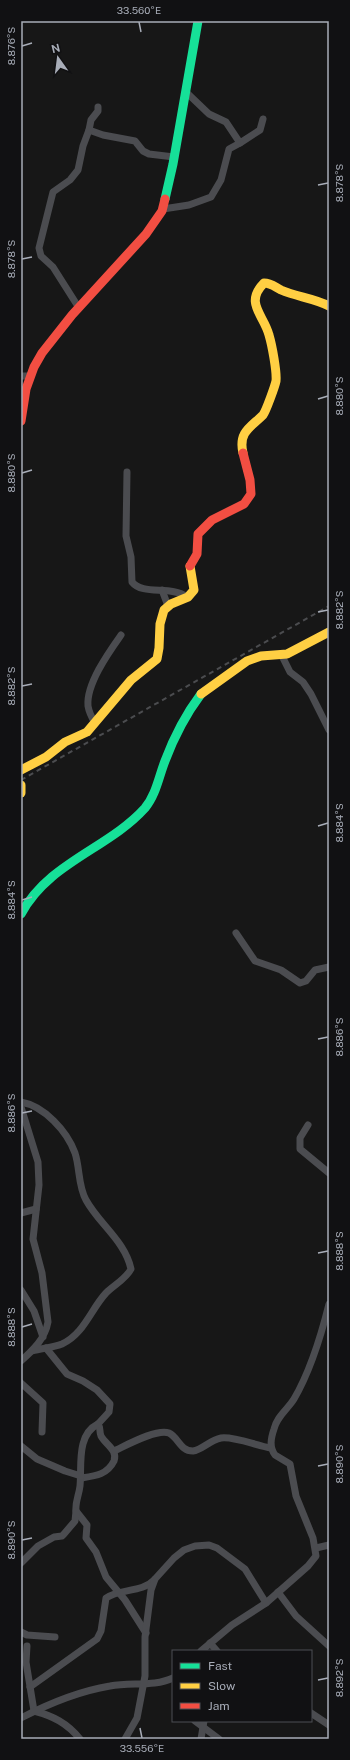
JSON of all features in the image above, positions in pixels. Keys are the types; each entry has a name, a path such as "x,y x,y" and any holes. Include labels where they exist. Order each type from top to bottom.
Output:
{"street":[{"path":"21,421 26,376 48,344 146,234 163,209 174,157 198,21"},
{"path":"186,92 209,114 226,122 240,144"},
{"path":"79,308 53,267 41,256 38,248 53,192 70,180 78,170 83,146 91,120 98,111 98,108"},
{"path":"163,209 189,205 211,197 221,180 228,151 260,130 263,118"},
{"path":"89,130 103,135 135,140 143,151 149,154 174,157"},
{"path":"21,770 46,757 65,742 83,734 95,723 131,680 156,659 158,654 158,627 168,606 190,596 194,590 190,566 197,554 198,534 212,520 244,504 251,494 251,484 242,448 244,436 248,426 264,414 276,381 271,339 267,328 259,315 255,298 256,292 264,283 270,283 284,291 317,300 329,306"},
{"path":"127,472 126,536 131,557 132,582 139,588 177,591 186,597"},
{"path":"162,590 168,606"},
{"path":"21,914 27,903 47,881 80,854 118,832 146,807 154,793 165,760 188,712 203,691 247,661 261,656 281,654 299,649 329,632"},
{"path":"95,723 88,706 89,695 103,664 121,635"},
{"path":"281,654 290,672 303,682 311,694 318,712 329,730"},
{"path":"21,785 21,793"},
{"path":"236,933 255,961 281,970 300,983 306,981 314,970 329,967"},
{"path":"21,1102 35,1106 50,1118 72,1146 86,1200 120,1246 131,1269 127,1275 100,1300 86,1322 73,1336 62,1344 32,1351"},
{"path":"21,1106 24,1128 38,1162 39,1185 33,1239 41,1266 48,1311 47,1329 43,1337 32,1351 21,1361"},
{"path":"308,1125 300,1138 300,1149 329,1173"},
{"path":"21,1213 36,1208"},
{"path":"21,1290 34,1310 43,1337"},
{"path":"202,1650 266,1603 312,1562 316,1556 316,1548 298,1502 290,1464 288,1461 275,1455 271,1448 271,1439 279,1418 294,1399 301,1384 322,1331 329,1304"},
{"path":"21,1563 38,1546 54,1537 61,1537 75,1521 81,1477 80,1459 83,1447 90,1430 109,1412 110,1407 107,1399 85,1382 67,1374 46,1348"},
{"path":"21,1383 43,1403 42,1432"},
{"path":"21,1446 38,1459 65,1471 81,1477 94,1477 106,1471 114,1462 114,1451 101,1436 100,1427 98,1424"},
{"path":"114,1451 145,1437 164,1432 172,1435 182,1447 190,1450 197,1450 216,1439 228,1438 271,1448"},
{"path":"76,1511 87,1525 86,1538 96,1552 104,1573 146,1633"},
{"path":"30,1688 98,1639 101,1631 106,1599 118,1592 144,1586 155,1579 184,1550 196,1546 209,1546 217,1548 245,1570 266,1603"},
{"path":"316,1548 329,1546"},
{"path":"126,1739 137,1718 146,1665 146,1633 150,1594 155,1579"},
{"path":"278,1592 296,1616 329,1646"},
{"path":"21,1632 27,1635 55,1637"},
{"path":"210,1643 216,1650"},
{"path":"27,1646 26,1662 34,1711"},
{"path":"21,1718 34,1711 100,1688 143,1683 152,1684 172,1678"},
{"path":"34,1711 56,1718 68,1726 80,1739"},
{"path":"312,1714 329,1725"},
{"path":"201,1739 203,1724"},
{"path":"203,1724 219,1739"}],"railway":[{"path":"21,780 329,606"}],"traffic: fast":[{"path":"165,199 173,164 198,21"},
{"path":"21,914 33,896 47,881 63,868 114,835 145,808 155,791 172,743 185,718 201,694"}],"traffic: slow":[{"path":"243,453 242,440 244,435 263,415 276,381 275,365 270,339 267,328 255,303 258,290 264,283 269,284 281,290 329,306"},
{"path":"21,770 46,757 65,742 87,732 131,680 157,659 160,624 164,610 171,604 188,597 194,590 190,566"},
{"path":"201,694 247,661 261,656 287,654 329,632"},
{"path":"21,785 21,793"}],"traffic: jam":[{"path":"21,421 26,389 34,367 42,353 72,315 146,234 162,211 165,199"},
{"path":"190,566 197,554 198,534 212,520 244,504 251,494 250,480 243,453"}]}
